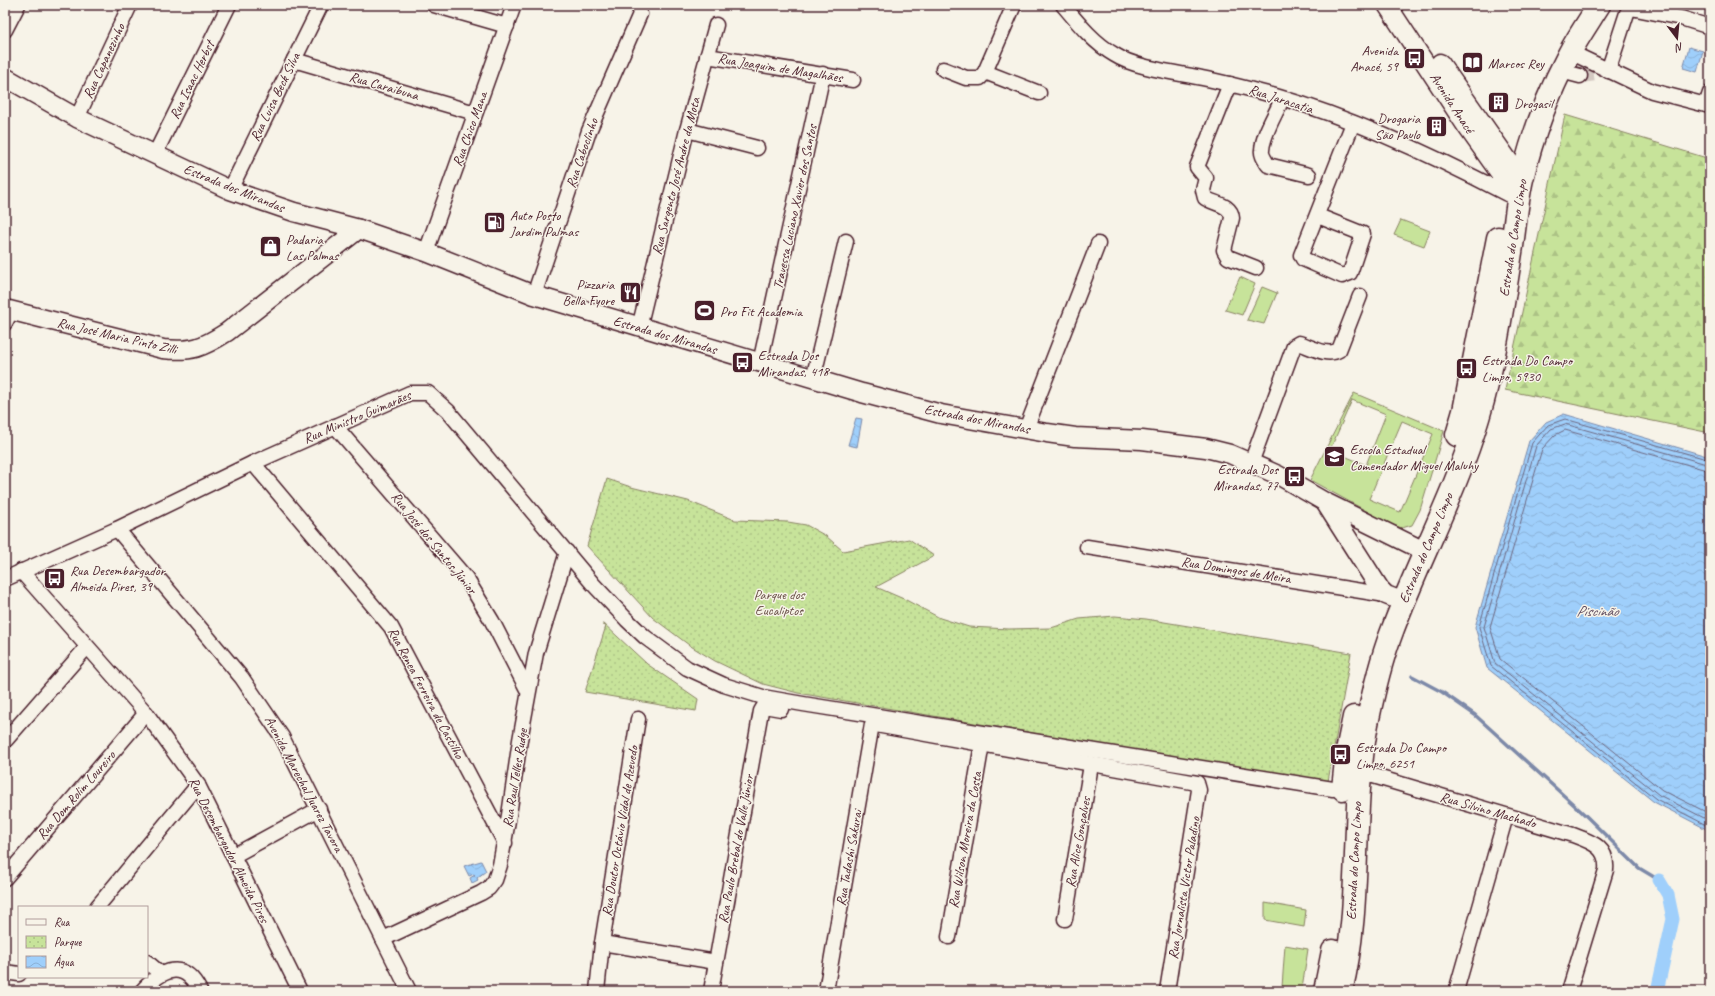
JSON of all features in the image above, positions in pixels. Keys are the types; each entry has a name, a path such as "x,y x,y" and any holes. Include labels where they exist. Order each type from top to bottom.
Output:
{"main road":[{"name":"Estrada do Campo Limpo","path":"1325,991 1337,934 1344,782 1347,751 1368,658 1394,598 1420,549 1473,434 1487,388 1496,346 1522,128 1539,85 1560,42 1583,5"},
{"name":"Estrada do Campo Limpo","path":"1514,185 1535,135 1570,74 1570,52 1599,5"},
{"name":"Estrada do Campo Limpo","path":"1341,991 1348,955 1352,918 1360,772 1367,725 1376,683 1390,636 1394,598"}],"street":[{"path":"5,30 18,5"},
{"name":"Rua Capanezinho","path":"77,118 130,5"},
{"name":"Rua Isaac Herbst","path":"155,154 229,5"},
{"name":"Rua Luisa Beck Silva","path":"230,190 321,5"},
{"path":"434,5 507,26"},
{"name":"Rua Chico Mana","path":"426,252 514,5"},
{"path":"943,69 966,78 980,78 985,72 1014,5"},
{"name":"Rua Jaracatia","path":"1063,5 1095,40 1115,56 1163,70 1230,84 1282,98 1353,123 1514,185"},
{"name":"Avenida Anacé","path":"1387,5 1514,185"},
{"name":"Avenida Anacé","path":"1399,5 1514,185"},
{"path":"1602,73 1629,10 1635,8 1710,27"},
{"name":"Rua Caboclinho","path":"534,295 588,131 640,14"},
{"name":"Rua Sargento José Andre da Mota","path":"639,328 687,130 716,25"},
{"path":"1570,52 1602,73 1652,91 1709,101"},
{"name":"Rua Joaquim de Magalhães","path":"707,56 853,80"},
{"name":"Rua Caraibuna","path":"294,60 475,113"},
{"path":"985,72 1039,93"},
{"name":"Travessa Luciano Xavier dos Santos","path":"760,363 823,74"},
{"name":"Estrada dos Mirandas","path":"5,77 77,118 230,190 294,212 359,229 426,252 534,295 639,328 813,379 941,414 1075,437 1142,440 1206,448 1230,454 1291,481 1325,502 1420,549"},
{"path":"1230,84 1197,167 1206,178 1203,190 1205,198 1226,207 1232,213 1224,250 1228,258 1256,268"},
{"path":"1282,98 1261,151 1263,158 1268,165 1309,175"},
{"path":"1318,216 1363,234 1350,273 1347,275 1342,276 1302,257 1353,123"},
{"path":"687,130 757,148"},
{"name":"Rua José Maria Pinto Zilli","path":"7,314 163,349 183,351 198,348 227,332 359,229"},
{"path":"813,379 846,241"},
{"path":"1026,429 1098,244"},
{"path":"1251,463 1294,346 1299,343 1327,353 1334,353 1339,350 1360,296"},
{"name":"Rua Ministro Guimarães","path":"5,579 117,529 253,463 410,393 428,393 448,411 593,584 627,620 686,668 724,684 763,697 1334,789"},
{"name":"Rua José dos Santos Júnior","path":"335,426 466,578 492,620 528,691"},
{"name":"Rua Renea Ferreira de Castilho","path":"253,463 391,626 504,843"},
{"name":"Estrada dos Mirandas","path":"1325,502 1394,598"},
{"name":"Avenida Marechal Juarez Tavora","path":"117,529 242,678 282,737 409,991"},
{"name":"Rua Domingos de Meira","path":"1087,547 1394,598"},
{"name":"Rua Raul Telles Rudge","path":"383,939 456,906 489,888 495,880 504,843 528,691 536,653 567,552"},
{"name":"Rua Desembargador Almeida Pires","path":"21,571 146,713 198,785 300,991"},
{"path":"5,741 87,647"},
{"name":"Rua Paulo Brebal do Valle Júnior","path":"711,991 763,707 872,724"},
{"name":"Rua Dom Rolim Loureiro","path":"5,878 146,713"},
{"name":"Rua Doutor Octávio Vidal de Azevedo","path":"597,991 602,943 638,719"},
{"path":"872,724 1091,765"},
{"name":"Rua Tadashi Sakurai","path":"826,991 872,724"},
{"name":"Rua Wilson Moreira da Costa","path":"949,937 982,744"},
{"name":"Rua Jornalista Victor Paladino","path":"1091,765 1194,781 1199,784 1167,991"},
{"name":"Rua Alice Gonçalves","path":"1065,919 1091,765"},
{"name":"Rua Silvino Machado","path":"1360,772 1592,842 1605,855 1607,861 1606,870 1569,991"},
{"path":"98,906 198,785"},
{"path":"233,856 319,810"},
{"path":"1456,991 1506,816"},
{"path":"602,943 716,962"},
{"path":"148,963 161,974"},
{"path":"142,991 161,974 183,971 190,975 200,991"},
{"path":"5,972 18,974"}],"green space":[{"path":"1565,115 1710,159 1710,433 1505,390"},
{"path":"1401,220 1430,231 1424,246 1394,235"},
{"path":"1240,277 1255,284 1242,315 1225,310"},
{"path":"1262,287 1277,293 1264,324 1247,320"},
{"name":"Escola Estadual Comendador Miguel Maluhy","path":"1354,393 1444,431 1420,510 1412,525 1402,528 1390,524 1310,480","holes":["1352,400 1386,414 1366,465 1330,450","1402,421 1433,434 1400,512 1369,499"]},
{"name":"Parque dos Eucaliptos","path":"607,479 631,487 688,501 735,520 788,522 806,525 826,536 843,551 909,539 934,556 876,587 906,600 940,618 969,627 1009,629 1051,628 1079,619 1115,616 1146,619 1351,653 1327,787 1128,753 1045,735 798,693 763,684 715,661 689,645 653,618 587,546"},
{"path":"603,623 647,664 698,699 696,711 585,692 606,626 603,625"},
{"path":"1265,903 1306,910 1304,927 1265,920"},
{"path":"1285,945 1308,949 1302,989 1282,987"}],"water":[{"path":"1689,47 1703,51 1697,72 1683,68"},
{"name":"Piscinão","path":"1564,414 1710,457 1710,831 1654,802 1487,668 1475,627 1529,441 1546,422"},
{"path":"856,418 862,419 857,447 848,445"},
{"path":"481,861 486,871 477,878 478,880 472,883 470,878 475,875 469,876 464,866"}],"waterway":[{"path":"1412,676 1442,692 1475,715 1583,813 1639,868 1659,880"},
{"path":"1657,991 1673,919 1668,895 1659,880"}],"tunnel":[{"path":"1580,76 1597,74"}],"place":[{"name":"Avenida Anacé, 59","path":"1414,58"},
{"name":"Marcos Rey","path":"1473,63"},
{"name":"Drogasil","path":"1498,103"},
{"name":"Drogaria São Paulo","path":"1436,126"},
{"name":"Auto Posto Jardim Palmas","path":"495,223"},
{"name":"Padaria Las Palmas","path":"270,247"},
{"name":"Pizzaria Bella Fyore","path":"630,292"},
{"name":"Pro Fit Academia","path":"705,311"},
{"name":"Estrada Dos Mirandas, 418","path":"742,363"},
{"name":"Estrada Do Campo Limpo, 5930","path":"1466,368"},
{"name":"Escola Estadual Comendador Miguel Maluhy","path":"1335,457"},
{"name":"Estrada Dos Mirandas, 77","path":"1294,477"},
{"name":"Rua Desembargador Almeida Pires, 39","path":"54,578"},
{"name":"Estrada Do Campo Limpo, 6251","path":"1341,755"}]}
